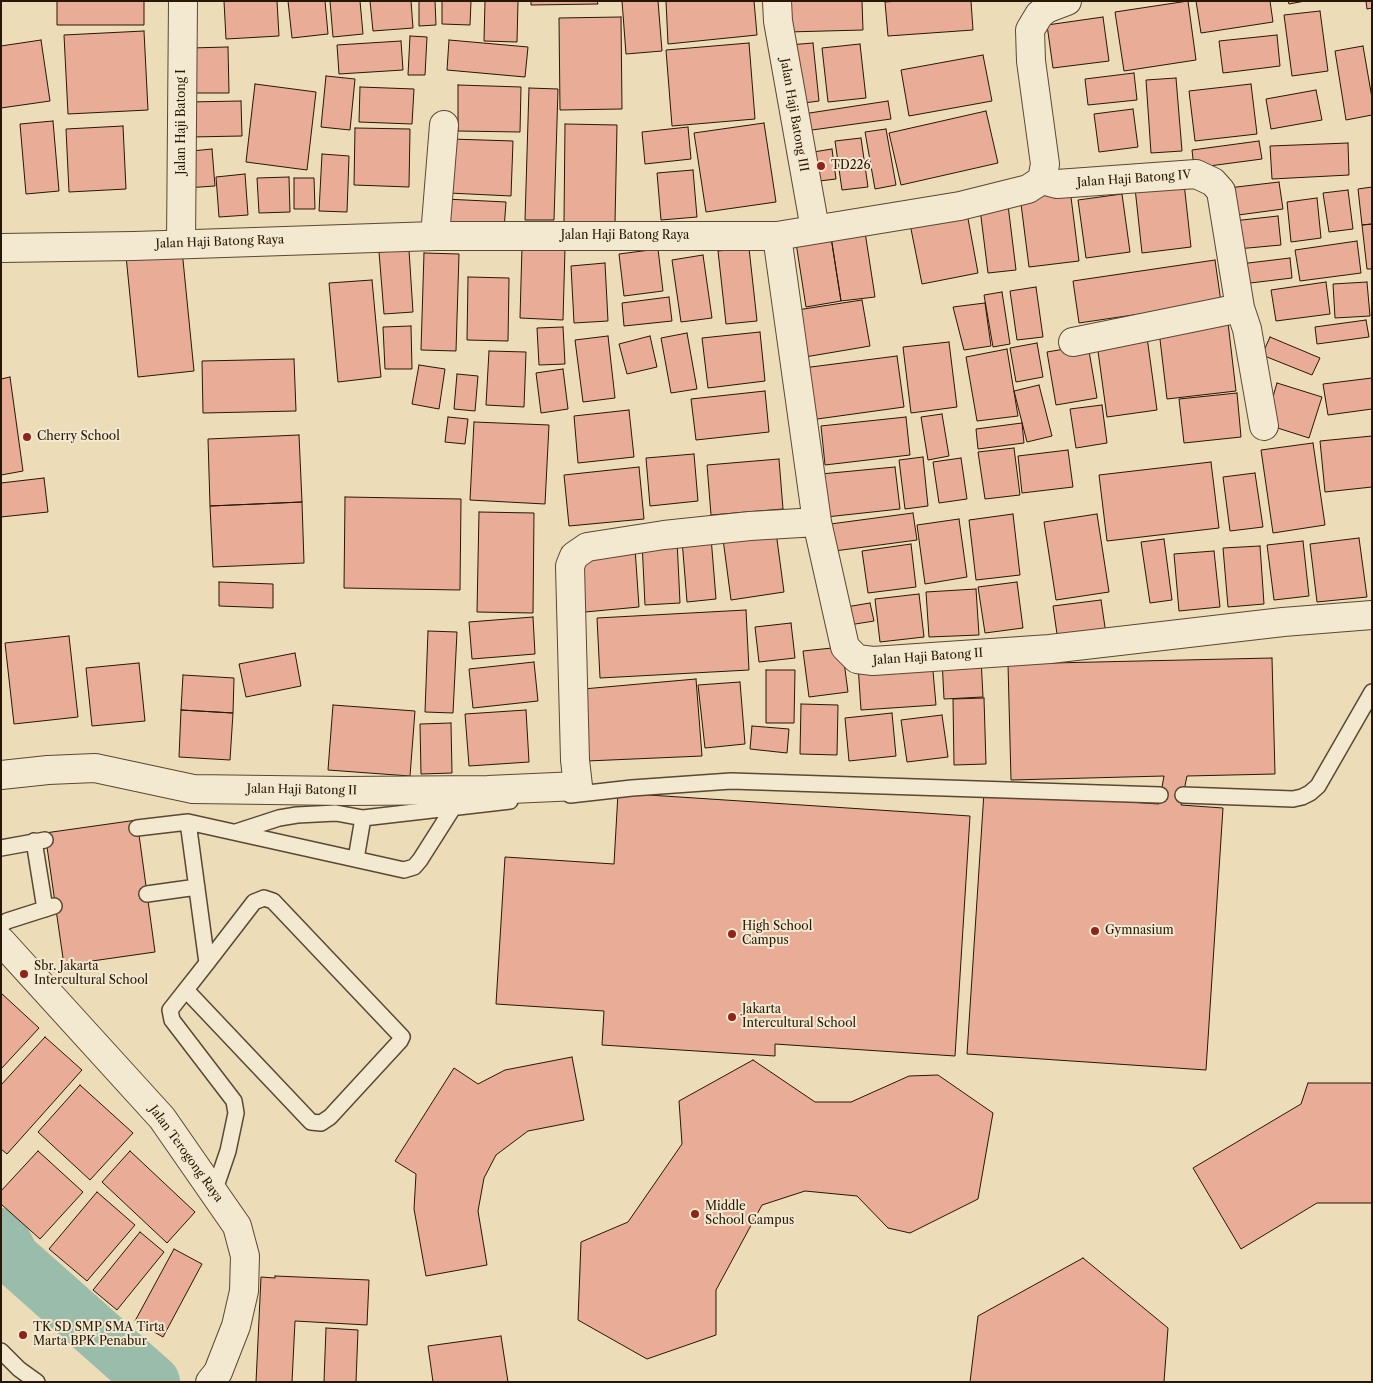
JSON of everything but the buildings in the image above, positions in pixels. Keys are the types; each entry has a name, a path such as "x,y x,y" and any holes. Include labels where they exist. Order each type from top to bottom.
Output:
{"street":[{"name":"Jalan Haji Batong I","path":"181,243 183,1"},
{"name":"Jalan Haji Batong III","path":"777,1 778,21 815,229"},
{"path":"1042,180 1045,164 1031,61 1030,30 1039,15 1046,9 1067,1"},
{"path":"435,236 444,126"},
{"name":"Jalan Haji Batong IV","path":"1042,180 1057,184 1196,174 1213,182 1221,191 1240,308 1247,329 1264,426"},
{"name":"Jalan Haji Batong Raya","path":"1,248 134,246 435,236 777,236 960,206 1028,189 1042,180"},
{"name":"Jalan Haji Batong II","path":"777,236 817,522 846,647 857,659 873,661 1050,649 1283,622 1372,615"},
{"path":"1073,342 1240,308"},
{"name":"Jalan Haji Batong II","path":"1,775 95,768 193,788 344,791 488,790 578,786 575,760 570,566 574,556 587,547 664,535 750,526 817,522"},
{"name":"Jalan Terogong Raya","path":"1,941 162,1118 237,1226 245,1256 244,1291 236,1326 214,1377"}],"lane":[{"path":"1182,795 1293,799 1310,793 1318,786 1372,692"},
{"path":"236,832 297,814 336,813 363,818 632,788 730,781 1160,795"},
{"path":"137,828 188,822 404,870 414,867 420,860 453,808"},
{"path":"356,859 363,818"},
{"path":"188,822 207,963"},
{"path":"1,848 40,841 50,908 7,921 1,925"},
{"path":"147,894 197,887"},
{"path":"186,990 311,1122 321,1123 330,1117 400,1041 402,1036 273,901 264,898 254,902 170,1010 172,1020 234,1101 236,1113 228,1151 214,1192"},
{"path":"1,1351 16,1375 37,1382"}],"waterway":[{"path":"1,1235 13,1258 153,1382"}],"place":[{"name":"TD226","path":"821,166"},
{"name":"Cherry School","path":"27,437"},
{"name":"Gymnasium","path":"1095,931"},
{"name":"High School Campus","path":"732,934"},
{"name":"Sbr. Jakarta Intercultural School","path":"24,974"},
{"name":"Jakarta Intercultural School","path":"732,1017"},
{"name":"Middle School Campus","path":"695,1214"},
{"name":"TK SD SMP SMA Tirta Marta BPK Penabur","path":"23,1335"}]}
